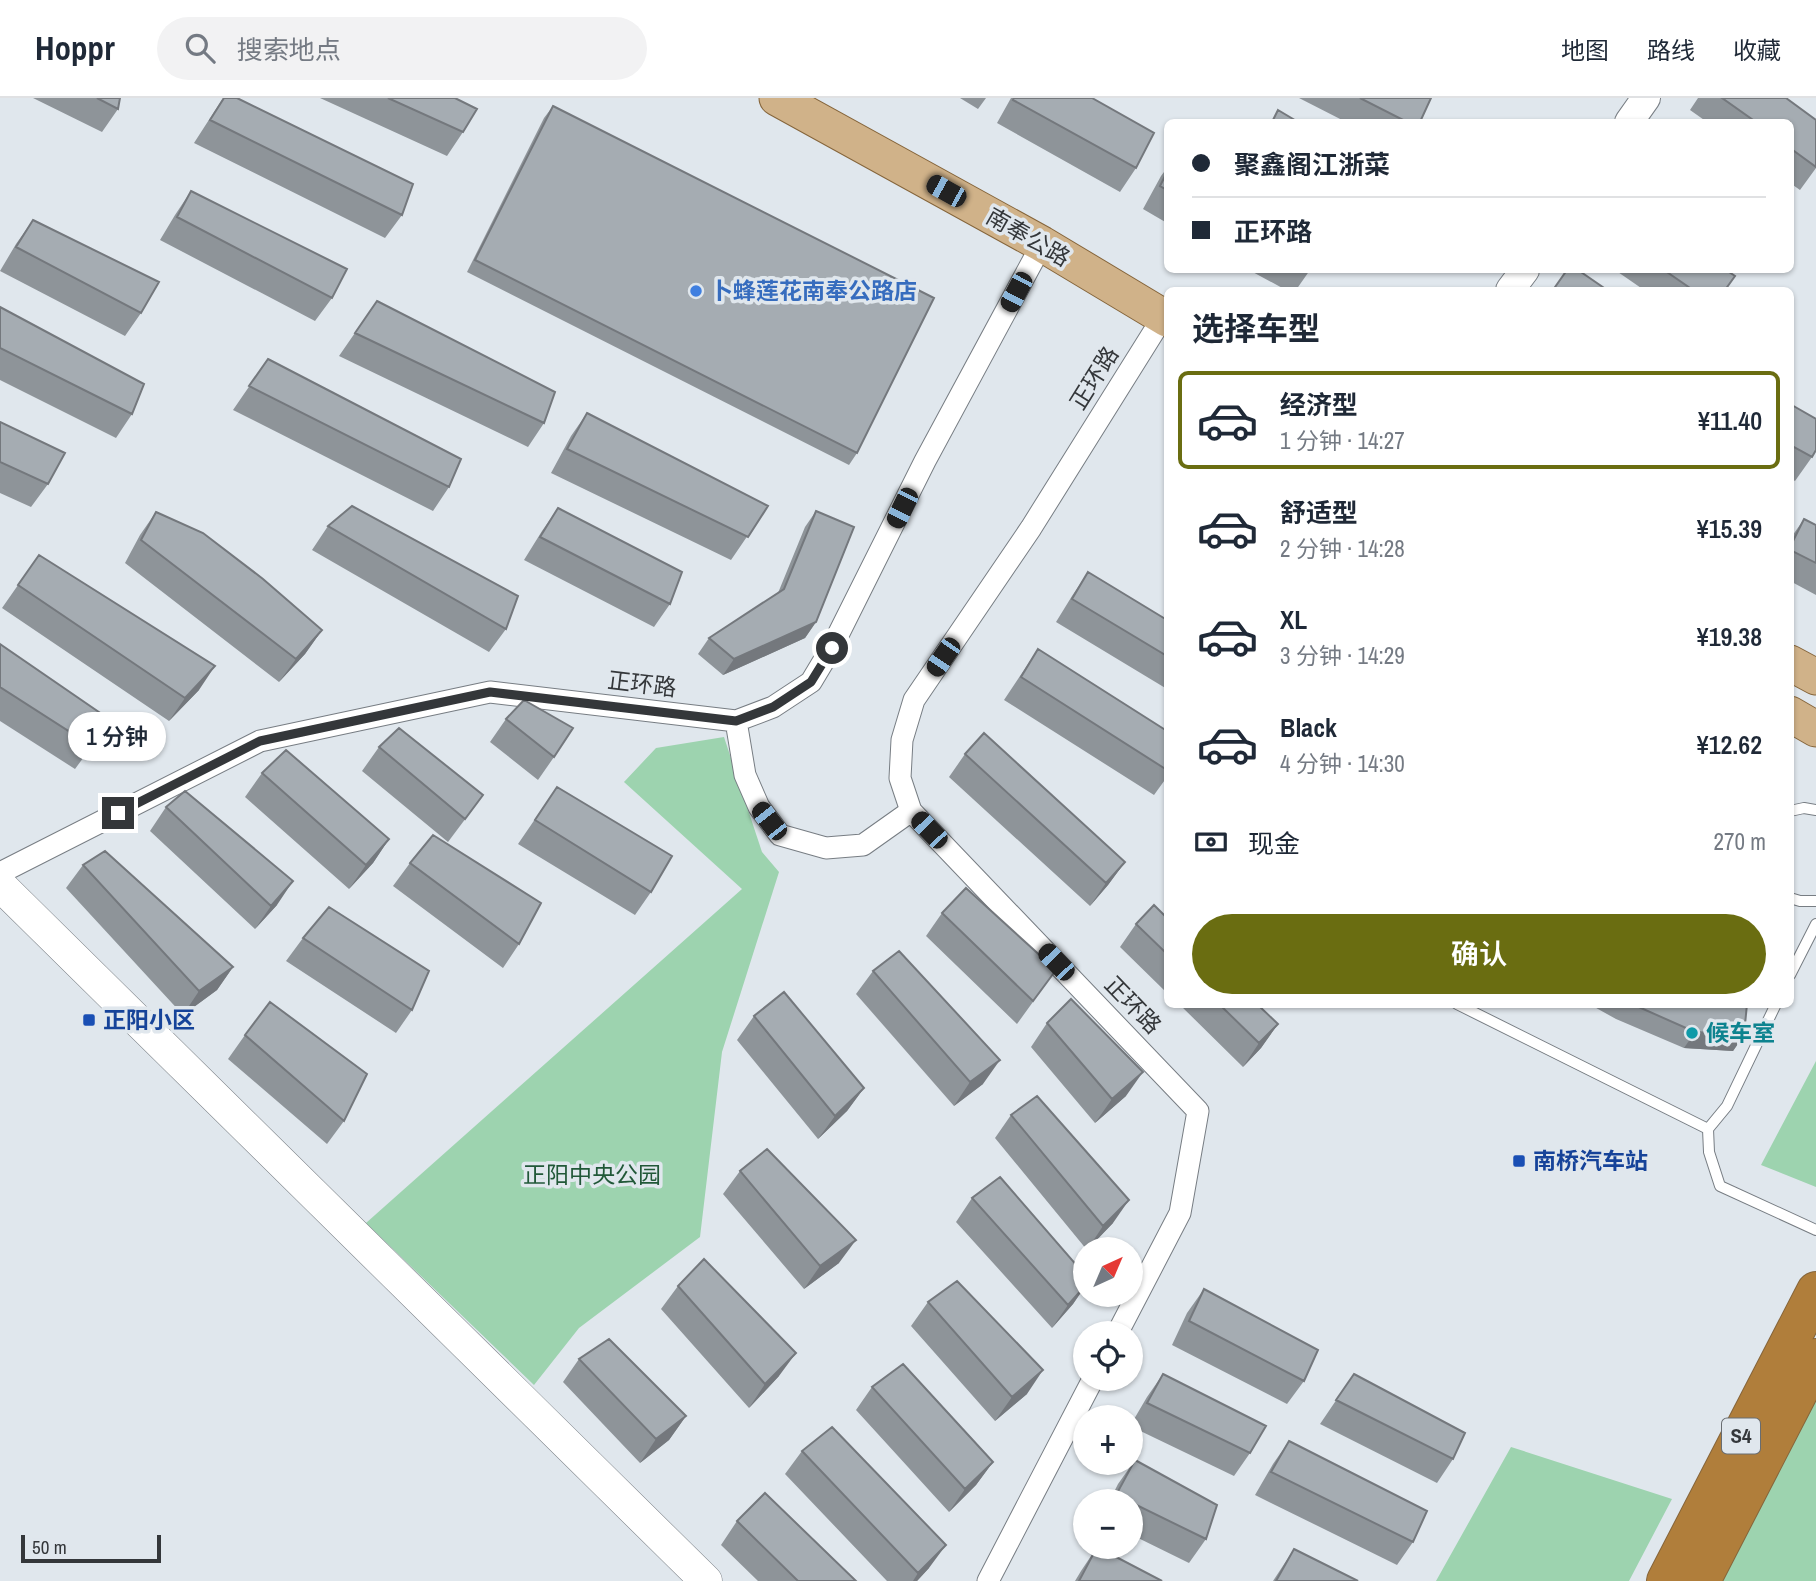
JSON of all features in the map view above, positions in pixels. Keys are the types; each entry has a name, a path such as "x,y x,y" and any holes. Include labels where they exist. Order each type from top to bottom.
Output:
{"highway":[{"name":"S4","path":"1666,1581 1816,1291"},
{"name":"S4","path":"1700,1581 1816,1358"}],"main road":[{"name":"南奉公路","path":"777,98 1042,244 1164,317"},
{"path":"1794,665 1816,677"},
{"path":"1794,716 1816,729"},
{"path":"0,885 706,1581"}],"street":[{"path":"1631,119 1646,98"},
{"name":"正环路","path":"0,873 260,741 490,692 736,721 773,707 811,682 832,648 925,461 1042,244"},
{"name":"正环路","path":"1124,1321 1180,1213 1198,1111 911,811 900,778 902,740 914,700 1031,528 1164,320"},
{"path":"736,721 745,775 759,807 780,835 826,848 863,845 911,811"},
{"path":"1682,1581 1816,1320"},
{"path":"988,1581 1087,1391"}],"lane":[{"path":"1794,810 1816,810"},
{"path":"1794,899 1816,901"},
{"path":"1794,967 1816,923"},
{"path":"1465,1008 1708,1129"},
{"path":"1774,1008 1727,1106 1708,1129 1709,1152 1720,1186 1816,1230"}],"green space":[{"name":"正阳中央公园","path":"724,737 762,852 779,872 722,1052 700,1237 579,1328 534,1385 366,1223 742,889 624,782 656,748"},
{"path":"1816,1061 1816,1187 1761,1165"},
{"path":"1816,1390 1816,1581 1717,1581"},
{"path":"1511,1447 1672,1499 1629,1581 1436,1581"}],"building":[{"path":"97,98 120,98 118,109"},
{"path":"224,98 237,98 413,184 402,215 210,120"},
{"path":"388,98 455,98 477,109 463,132"},
{"path":"1092,98 1154,133 1136,168 1013,100"},
{"path":"1360,98 1431,98 1421,119 1401,119"},
{"path":"1722,98 1786,98 1816,120 1816,167 1794,151 1794,119 1752,119"},
{"name":"卜蜂莲花南奉公路店","path":"553,106 934,298 857,453 475,260"},
{"path":"1278,110 1293,119 1274,119"},
{"path":"191,191 347,269 332,298 177,217"},
{"path":"33,220 159,282 141,313 16,247"},
{"path":"1565,273 1582,273 1603,287 1555,287"},
{"path":"1668,273 1730,273 1735,276 1727,287 1689,287"},
{"path":"377,301 555,392 544,423 355,333"},
{"path":"0,307 144,384 132,414 0,348"},
{"path":"268,359 461,459 449,487 249,386"},
{"path":"1794,406 1816,419 1816,450 1812,457 1794,447"},
{"path":"587,413 768,506 748,537 567,449"},
{"path":"0,422 65,453 48,484 0,462"},
{"path":"352,506 518,596 506,629 328,526"},
{"path":"558,508 682,572 670,604 540,537"},
{"path":"816,511 854,527 816,622 734,659 709,638 784,589"},
{"path":"156,512 203,533 263,579 322,630 296,659 141,540"},
{"path":"1804,519 1816,525 1816,563 1794,552 1794,539"},
{"path":"39,555 215,666 185,698 18,585"},
{"path":"1088,572 1164,618 1164,654 1072,599"},
{"path":"0,644 109,719 92,746 0,687"},
{"path":"1038,649 1164,729 1164,768 1021,677"},
{"path":"524,700 573,728 554,757 506,719"},
{"path":"399,728 483,795 465,819 379,747"},
{"path":"984,733 1125,862 1106,883 965,754"},
{"path":"286,750 389,839 366,865 262,773"},
{"path":"557,787 672,856 651,892 535,820"},
{"path":"185,791 293,881 271,906 166,807"},
{"path":"433,835 541,903 519,944 410,863"},
{"path":"105,851 233,967 199,991 83,865"},
{"path":"966,888 1056,970 1033,1001 942,913"},
{"path":"1154,905 1164,915 1164,951 1136,924"},
{"path":"329,907 429,971 412,1010 303,938"},
{"path":"899,951 1000,1060 970,1082 873,971"},
{"path":"784,992 864,1088 835,1116 754,1016"},
{"path":"1071,999 1143,1072 1112,1099 1047,1023"},
{"path":"270,1002 367,1074 344,1121 245,1035"},
{"path":"1223,1008 1261,1008 1278,1024 1259,1043"},
{"path":"1641,1008 1747,1008 1744,1035 1695,1032"},
{"path":"1037,1096 1129,1200 1103,1226 1011,1115"},
{"path":"767,1149 856,1240 820,1266 740,1171"},
{"path":"1000,1177 1073,1261 1073,1299 1068,1305 972,1198"},
{"path":"704,1259 796,1353 765,1384 678,1286"},
{"path":"957,1281 1043,1370 1012,1397 928,1302"},
{"path":"1204,1289 1318,1350 1304,1381 1189,1321"},
{"path":"609,1339 686,1416 656,1439 579,1359"},
{"path":"903,1364 993,1462 965,1489 872,1387"},
{"path":"1163,1374 1266,1426 1250,1453 1147,1403"},
{"path":"1354,1374 1465,1433 1453,1459 1336,1400"},
{"path":"832,1427 946,1545 918,1573 802,1451"},
{"path":"1289,1441 1427,1511 1413,1542 1271,1472"},
{"path":"1143,1464 1217,1505 1206,1539 1143,1508 1143,1489 1119,1489 1127,1475 1143,1475"},
{"path":"765,1493 856,1581 798,1581 737,1521"},
{"path":"1294,1549 1358,1581 1276,1581"},
{"path":"1091,1559 1120,1559 1162,1581 1079,1581"}],"place":[{"name":"卜蜂莲花南奉公路店","path":"696,291"},
{"name":"正阳小区","path":"89,1020"},
{"name":"候车室","path":"1692,1033"},
{"name":"南桥汽车站","path":"1519,1161"}],"route":[{"path":"118,813 260,741 490,692 736,721 773,707 811,682 832,648"}]}
